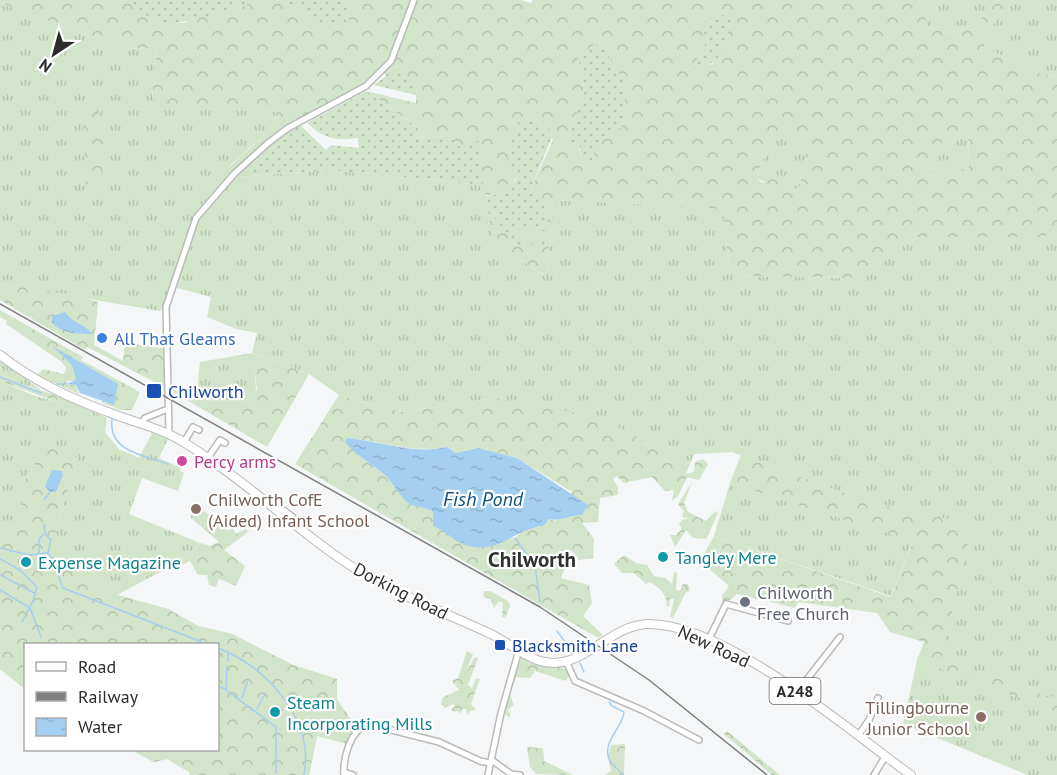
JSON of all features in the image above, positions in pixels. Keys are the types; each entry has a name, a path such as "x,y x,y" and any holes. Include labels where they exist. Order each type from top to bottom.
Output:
{"main road":[{"name":"Dorking Road","path":"0,355 46,386 184,442 267,500 292,523 378,583 492,635 540,661 566,661 597,647"},
{"name":"New Road","path":"597,647 628,628 649,624 670,626 708,640 737,654 797,692 911,775"}],"street":[{"path":"169,434 166,307 196,218 234,174 268,143 288,128 366,86 391,61 414,0"},
{"path":"141,424 145,418 168,409"},
{"path":"184,442 196,428 186,423"},
{"path":"207,459 221,441"},
{"path":"248,484 267,500"},
{"path":"708,640 726,604 788,621"},
{"path":"797,692 840,637"},
{"path":"488,775 501,713 519,650"},
{"path":"566,661 575,681 644,711 699,740"},
{"path":"858,736 869,720 878,698"},
{"path":"353,775 344,774 353,735 362,726 368,724 439,742 480,761 492,762 512,774 519,775"},
{"path":"874,775 885,757"}],"green space":[{"path":"0,0 126,0 160,23 184,23 214,12 247,5 247,0 277,0 311,14 349,22 349,0 521,0 531,3 533,0 919,0 928,26 947,34 977,24 999,0 1013,0 989,29 984,48 1044,75 1057,76 1057,229 1044,237 918,237 851,278 730,276 723,209 553,200 547,275 528,265 495,241 487,212 498,218 529,193 553,140 535,117 512,188 506,194 485,195 480,179 471,164 449,136 410,138 417,127 366,91 416,103 416,86 399,66 287,125 261,145 263,154 237,177 228,168 278,123 279,112 170,107 152,98 157,49 123,48 0,3","holes":["706,34 713,64 693,67 705,45","578,58 598,143 583,163 578,146 568,138 585,91","785,128 802,135 807,161 800,175 802,185 791,192 783,176 770,176 763,183 756,178 773,133","962,129 968,130 969,169 951,171 942,182 929,174 938,153 936,145 953,141"]},
{"path":"126,0 247,0 247,5 169,24 152,19"},
{"path":"277,0 349,0 349,22 314,24 311,14"},
{"path":"919,0 999,0 977,24 947,34 928,26"},
{"path":"1013,0 1057,0 1057,76 1044,75 984,48 989,29"},
{"path":"0,3 123,48 157,49 152,97 244,110 279,112 278,123 228,167 237,177 330,170 483,185 495,241 528,265 547,275 553,200 723,208 730,276 850,278 918,237 1044,237 1057,229 1057,775 1028,775 903,724 918,656 938,662 971,524 872,503 732,452 694,454 686,474 639,438 495,398 401,412 339,395 309,374 253,353 256,390 246,401 196,400 200,362 252,353 257,333 236,329 207,317 211,297 174,287 166,307 160,311 0,284"},
{"path":"719,12 731,21 725,46 712,63 695,71 693,67 705,45 704,23"},
{"path":"593,45 602,46 626,84 622,128 598,143 591,162 583,164 579,146 572,145 568,138 585,91 578,58"},
{"path":"400,66 416,86 416,95 374,85 386,76 386,73"},
{"path":"366,91 418,128 410,138 449,136 461,148 480,140 483,185 330,170 237,177 263,154 263,150 286,132 300,125 326,150 331,145 359,148 358,138 331,138 319,133 307,123"},
{"path":"94,109 104,126 106,154 100,183 90,187 86,185 83,123"},
{"path":"535,117 541,125 554,132 529,193 537,198 545,208 547,228 544,245 517,246 487,212 485,196 504,193 513,184 516,179 507,161 515,124"},
{"path":"785,128 802,135 807,161 800,175 802,185 791,192 756,178 773,133"},
{"path":"962,129 968,130 969,169 942,182 929,174 938,153 935,145 953,141"},
{"path":"515,228 544,231 542,245 514,241"},
{"path":"0,284 75,295 98,302 94,345 123,361 125,343 162,348 167,355 168,389 87,347 85,350 0,300"},
{"path":"0,310 83,357 81,360 140,392 132,410 121,410 102,403 99,381 67,381 66,384 76,385 79,394 37,375 43,369 64,374 66,368 62,362 6,324 7,321 0,317"},
{"path":"252,353 309,374 267,447 173,392 170,388 196,400 246,401 257,389"},
{"path":"0,360 41,390 14,382 0,373"},
{"path":"0,373 14,382 58,396 57,402 0,381"},
{"path":"0,381 35,396 57,402 58,396 107,418 105,432 119,449 139,458 152,433 168,439 159,458 181,468 180,471 184,473 178,491 142,478 129,514 200,543 190,556 117,595 168,609 198,626 232,634 293,665 337,679 337,699 355,726 347,744 317,736 309,775 189,775 189,772 167,759 154,762 133,751 219,751 219,643 24,643 24,688 0,669","holes":["77,458 55,535 21,485 35,464"]},
{"path":"339,395 401,412 495,398 599,417 639,438 686,474 694,472 695,462 703,459 708,464 699,480 687,477 678,496 672,501 674,490 665,491 652,477 624,483 617,476 613,479 618,487 618,495 600,498 598,522 582,523 594,539 593,558 579,560 572,550 561,578 589,585 592,603 583,616 603,635 598,638 295,464","holes":["347,438 410,448 447,447 456,453 478,448 517,458 572,492 556,521 549,519 543,526 527,527 515,538 460,542 448,532 433,526 433,512 414,506 402,497 393,483 360,456"]},
{"path":"51,445 66,449 77,458 55,535 66,562 93,583 117,595 168,609 198,626 232,634 293,665 337,679 337,699 317,736 309,775 189,775 189,772 167,759 154,762 133,751 219,751 219,643 24,643 24,688 0,669 0,528 22,517 21,485 35,465 33,455 37,449"},
{"path":"741,455 872,503 972,524 942,658 976,676 983,673 1049,697 1057,696 1057,712 917,660 924,642 890,632 877,613 798,602 795,608 737,594 723,606 722,596 729,586 700,561 714,536 891,597 913,542 730,483"},
{"path":"692,482 684,503 688,512 706,521 715,511 718,513 706,539 693,538 686,530 675,547 670,535 676,535 682,529 679,524 682,520 689,518 682,517 684,511 678,504"},
{"path":"730,483 913,541 891,596 714,536"},
{"path":"193,509 200,514 204,511 229,531 233,528 236,534 219,542 191,518 190,511"},
{"path":"246,529 248,532 224,550 245,566 236,586 219,579 216,587 209,585 207,575 198,575 190,561 176,568 175,564 190,556 200,543 210,546"},
{"path":"624,555 636,563 647,565 654,576 665,578 672,584 674,572 677,573 676,590 680,591 683,584 688,584 690,591 686,592 673,618 670,617 674,599 670,599 669,607 667,606 664,594 656,586 650,582 646,584 634,573 622,573 614,564"},
{"path":"484,591 490,591 508,601 510,606 505,618 502,617 503,603 499,601 494,608 491,599 483,595"},
{"path":"467,651 473,654 466,672 475,657 478,658 468,685 472,688 476,678 480,679 471,704 476,710 470,711 467,715 466,709 462,709 460,714 458,710 455,712 451,710 455,706 453,704 445,708 441,704 443,697 459,690 452,681 458,678"},
{"path":"517,657 557,665 571,672 566,681 535,671 530,678 516,677 510,695 514,705 507,710 511,714 509,717 503,713"},
{"path":"727,731 780,775 772,775 724,734"},
{"path":"625,744 624,775 605,775 611,771 608,756 611,745"},
{"path":"527,747 543,748 544,761 573,775 536,774 530,767"}],"water":[{"path":"65,312 93,334 76,333 56,327 52,323 52,316"},
{"path":"52,346 118,384 114,405 80,393 76,385 66,384 76,380 72,365"},
{"name":"Fish Pond","path":"347,438 410,448 447,447 456,453 478,448 517,458 588,505 582,515 557,520 549,519 543,526 524,531 498,544 480,548 469,546 433,526 433,512 407,502 386,476 345,442"},
{"path":"52,470 62,471 63,475 56,492 50,492 45,486"}],"waterway":[{"path":"0,377 41,393"},
{"path":"57,384 66,384"},
{"path":"112,419 112,430 122,445 139,455 168,464"},
{"path":"44,500 50,492"},
{"path":"44,524 45,534 51,540 48,553"},
{"path":"39,553 39,539 44,534"},
{"path":"515,538 535,565 540,602"},
{"path":"0,548 29,555 48,553 54,562 63,588 204,643"},
{"path":"0,559 20,570 37,587 33,601 22,622"},
{"path":"0,575 36,594"},
{"path":"0,590 30,608 41,637"},
{"path":"557,631 571,650"},
{"path":"219,648 236,656 253,668 283,698 302,734 305,754 304,775"},
{"path":"228,653 228,661"},
{"path":"580,663 584,672"},
{"path":"227,666 226,690 276,727 276,773"},
{"path":"242,698 247,682"},
{"path":"219,686 225,689"},
{"path":"257,709 265,694"},
{"path":"609,702 624,712 608,748 611,763 622,775"}],"railway":[{"path":"0,304 540,607 649,680 767,775"}],"place":[{"name":"All That Gleams","path":"102,338"},
{"name":"Chilworth","path":"154,391"},
{"name":"Percy arms","path":"182,461"},
{"name":"Chilworth CofE (Aided) Infant School","path":"196,509"},
{"name":"Tangley Mere","path":"663,557"},
{"name":"Expense Magazine","path":"26,562"},
{"name":"Chilworth Free Church","path":"745,602"},
{"name":"Blacksmith Lane","path":"500,645"},
{"name":"Steam Incorporating Mills","path":"275,712"},
{"name":"Tillingbourne Junior School","path":"981,717"}],"district":[{"name":"Chilworth","path":"532,559"}]}
